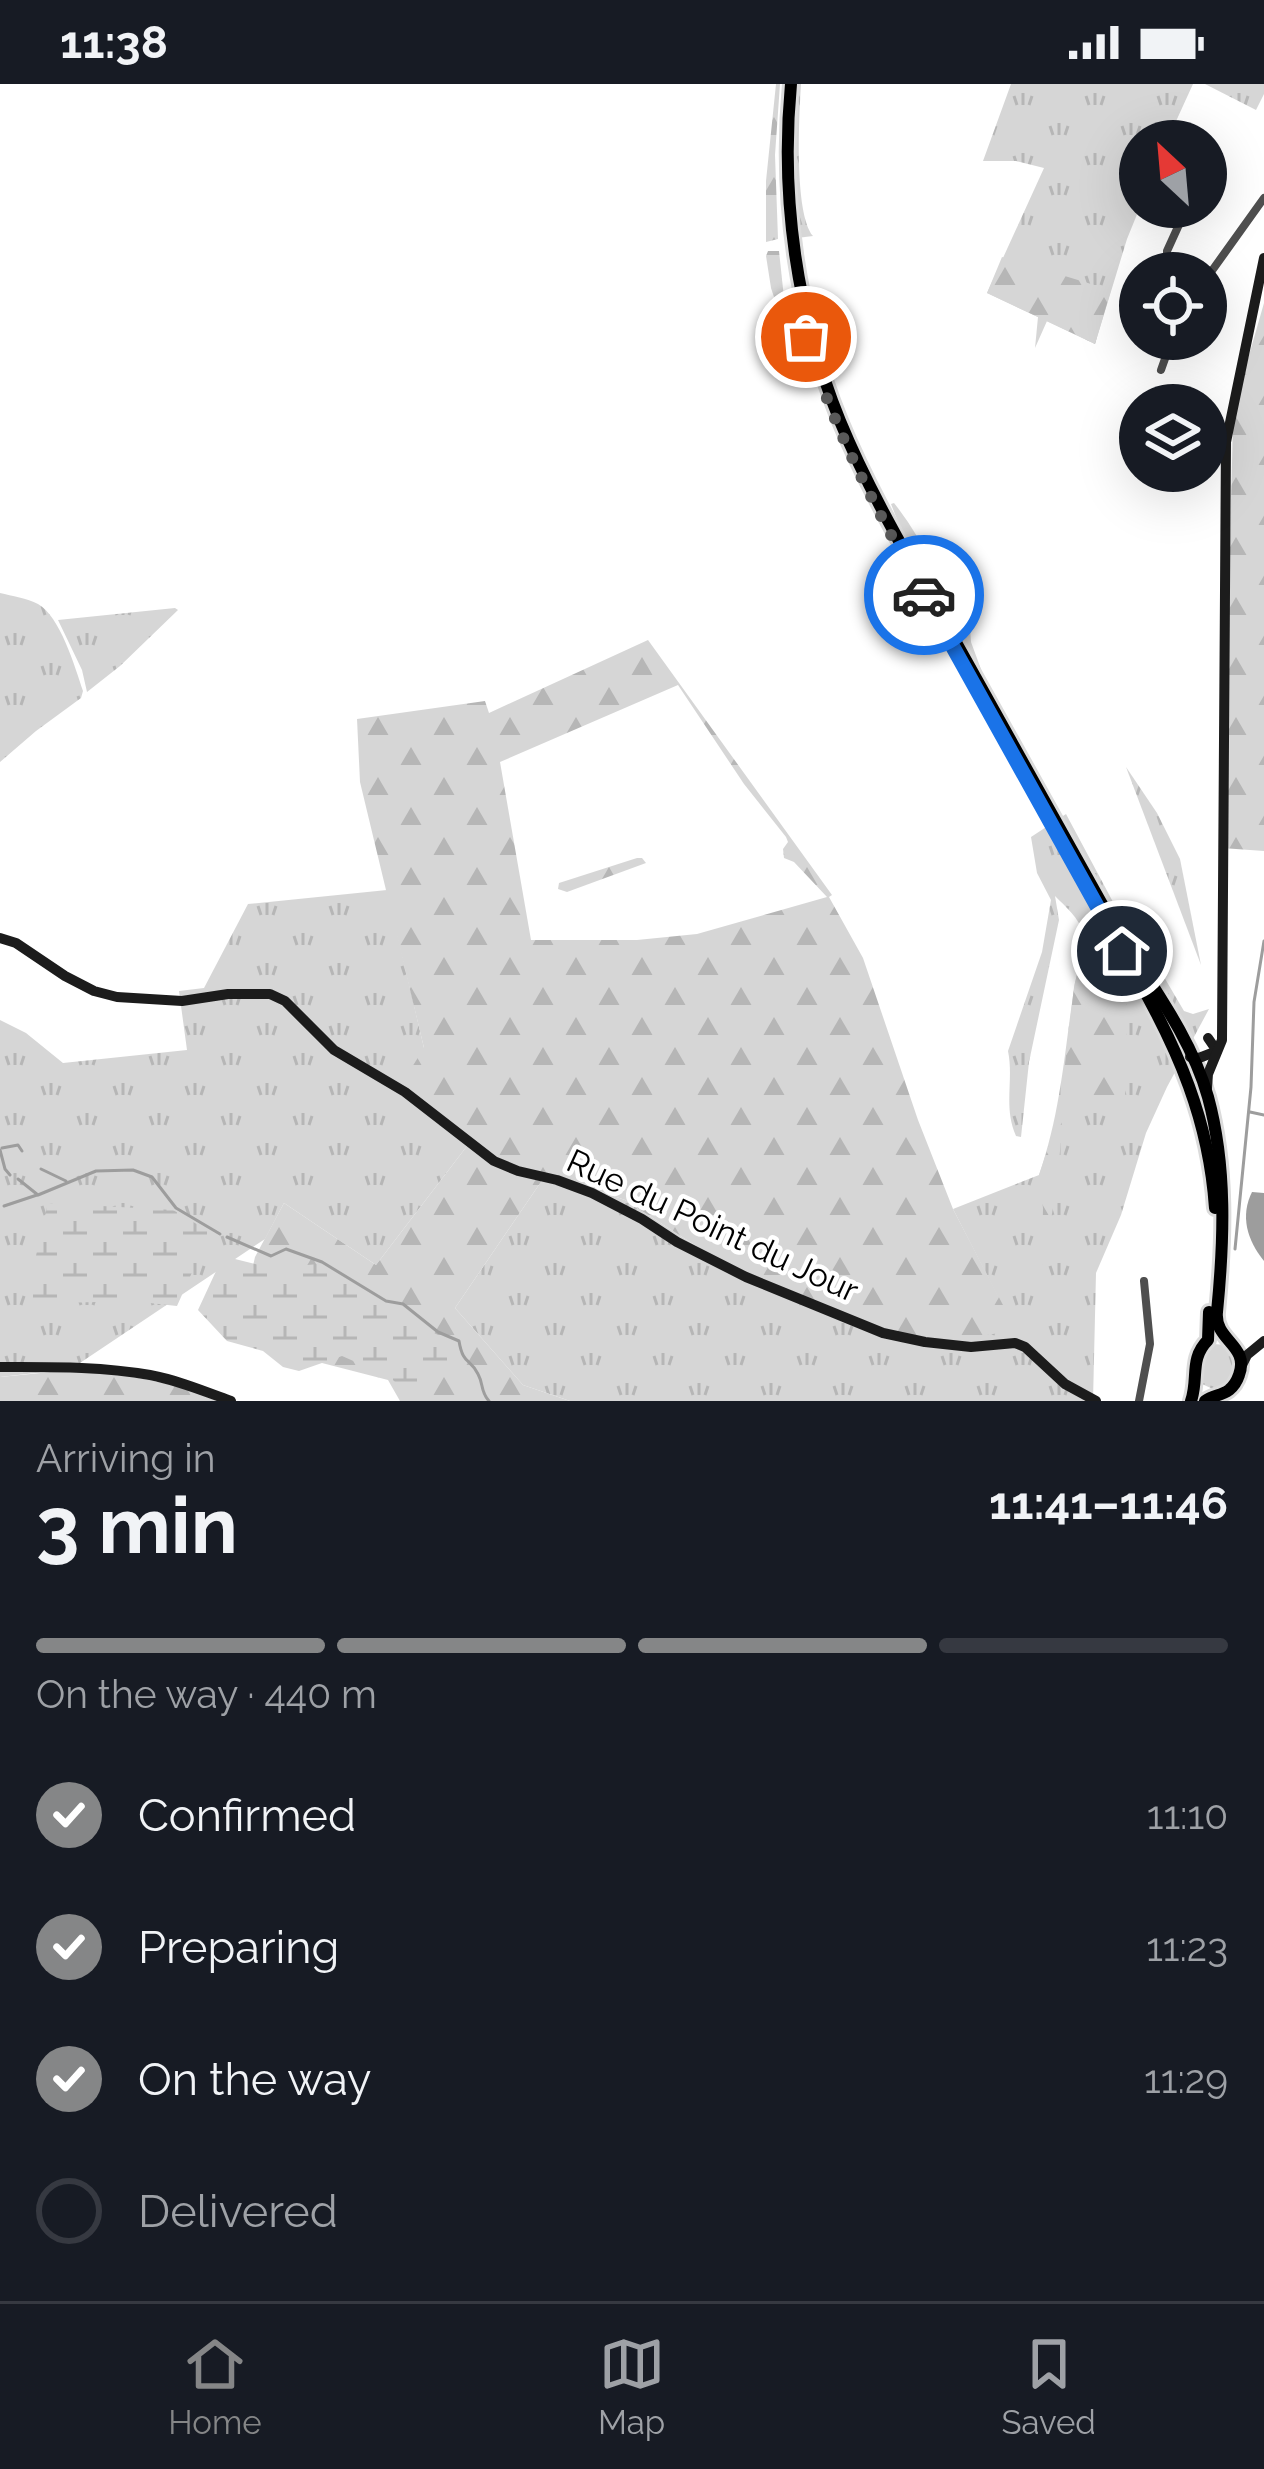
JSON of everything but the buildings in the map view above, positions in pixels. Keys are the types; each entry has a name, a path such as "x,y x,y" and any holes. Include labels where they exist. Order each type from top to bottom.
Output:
{"main road":[{"path":"788,84 781,157 787,239 806,337 827,403 872,502 1208,1096 1221,1173 1217,1322 1241,1356 1241,1366 1234,1386 1210,1398 1195,1381"},
{"path":"1188,1059 1211,1170 1215,1220 1218,1266 1208,1342"},
{"path":"1191,1401 1196,1356 1208,1342 1230,1342"}],"street":[{"path":"1225,252 1264,198"},
{"path":"1208,1096 1208,1074 1222,1040 1226,442 1264,259"},
{"path":"1161,370 1165,360"},
{"name":"Rue du Point du Jour","path":"0,938 94,991 117,998 163,1002 270,994 285,1001 334,1050 405,1092 494,1161 592,1193 706,1258 883,1333 970,1347 1015,1343 1065,1384 1096,1401"},
{"path":"1188,1059 1220,1021"},
{"path":"1176,1036 1208,1038"},
{"path":"1208,1038 1216,1051"},
{"path":"1188,1059 1216,1051"},
{"path":"1138,1401 1150,1344 1144,1281"},
{"path":"1230,1342 1248,1344 1264,1337"},
{"path":"1241,1366 1264,1337"},
{"path":"0,1367 127,1371 230,1401"}],"green space":[{"path":"776,84 780,84 775,155 778,239 766,242 766,181"},
{"path":"795,84 801,84 800,186 813,236 797,238 792,146"},
{"path":"1011,84 1193,84 1177,120 1119,120 1119,228 1131,228 1119,252 1095,344 987,293 1044,168 1016,161 983,161"},
{"path":"1205,84 1264,84 1264,94 1256,110"},
{"path":"768,251 779,251 784,327 771,288"},
{"path":"1002,257 1111,290 1095,344 1047,321 1035,348 1038,317 987,293"},
{"path":"1264,303 1264,851 1222,848 1233,425"},
{"path":"894,503 970,628 982,672 898,522"},
{"path":"0,593 46,610 66,643 83,691 81,698 0,762"},
{"path":"178,610 120,666 87,692 58,620"},
{"path":"648,640 832,895 863,958 953,1209 1016,1330 947,1342 893,1331 727,1266 625,1200 547,1173 455,1308 523,1385 570,1401 400,1401 388,1380 236,1341 255,1257 284,1203 376,1265 467,1146 402,1083 424,1048 360,782 357,719 485,701 489,713","holes":["678,685 786,837 784,858 794,862 827,897 697,934 637,940 531,940 500,762"]},
{"path":"1126,767 1180,859 1201,965"},
{"path":"1066,814 1128,930 1184,1011 1193,1014 1209,1009 1146,1133 1121,1215 1096,1273 1093,1401 570,1401 523,1385 455,1308 547,1173 625,1200 727,1266 1015,1330 953,1209 1039,1175 1046,1151 1084,940 1079,923 1055,896 1059,920 1029,1062 1021,1137 1016,1136 1010,1115 1008,1051 1042,952 1051,900 1037,873 1031,837"},
{"path":"637,858 646,863 567,892 558,889 559,883"},
{"path":"387,890 424,1048 467,1146 376,1265 284,1203 265,1239 71,1369 0,1377 0,1020 26,1033 63,1063 187,1050 179,991 204,988 248,904"},
{"path":"1081,957 1127,996 1125,1102 1066,1103 1042,1265 1039,1175 1062,1090"},
{"path":"48,1203 173,1210 210,1232 177,1306 131,1301 25,1304"},
{"path":"223,1256 271,1268 319,1264 383,1305 402,1307 453,1342 459,1367 420,1384 409,1396 390,1377 342,1356 299,1371 283,1367 263,1351 227,1341 198,1310"},
{"path":"1227,1345 1238,1365 1228,1386 1215,1390 1202,1384 1198,1376 1206,1348"},
{"path":"71,1370 145,1379 217,1401 0,1401 0,1377"}],"shaded area":[{"path":"1252,1192 1264,1193 1264,1261 1247,1228"}],"waterway":[{"path":"1235,1249 1254,1002 1264,941"},
{"path":"1250,1112 1264,1115"},
{"path":"2,1148 18,1145 22,1151"},
{"path":"0,1150 10,1175"},
{"path":"41,1169 66,1181"},
{"path":"18,1179 38,1195 96,1171 133,1170 152,1177 176,1208 220,1234"},
{"path":"4,1206 37,1195"},
{"path":"227,1237 271,1256 286,1249 322,1262 386,1301 403,1304 438,1332 459,1341 489,1401"}],"way so far":[{"path":"806,337 853,463 924,595"}],"route":[{"path":"924,595 1122,951"}]}
